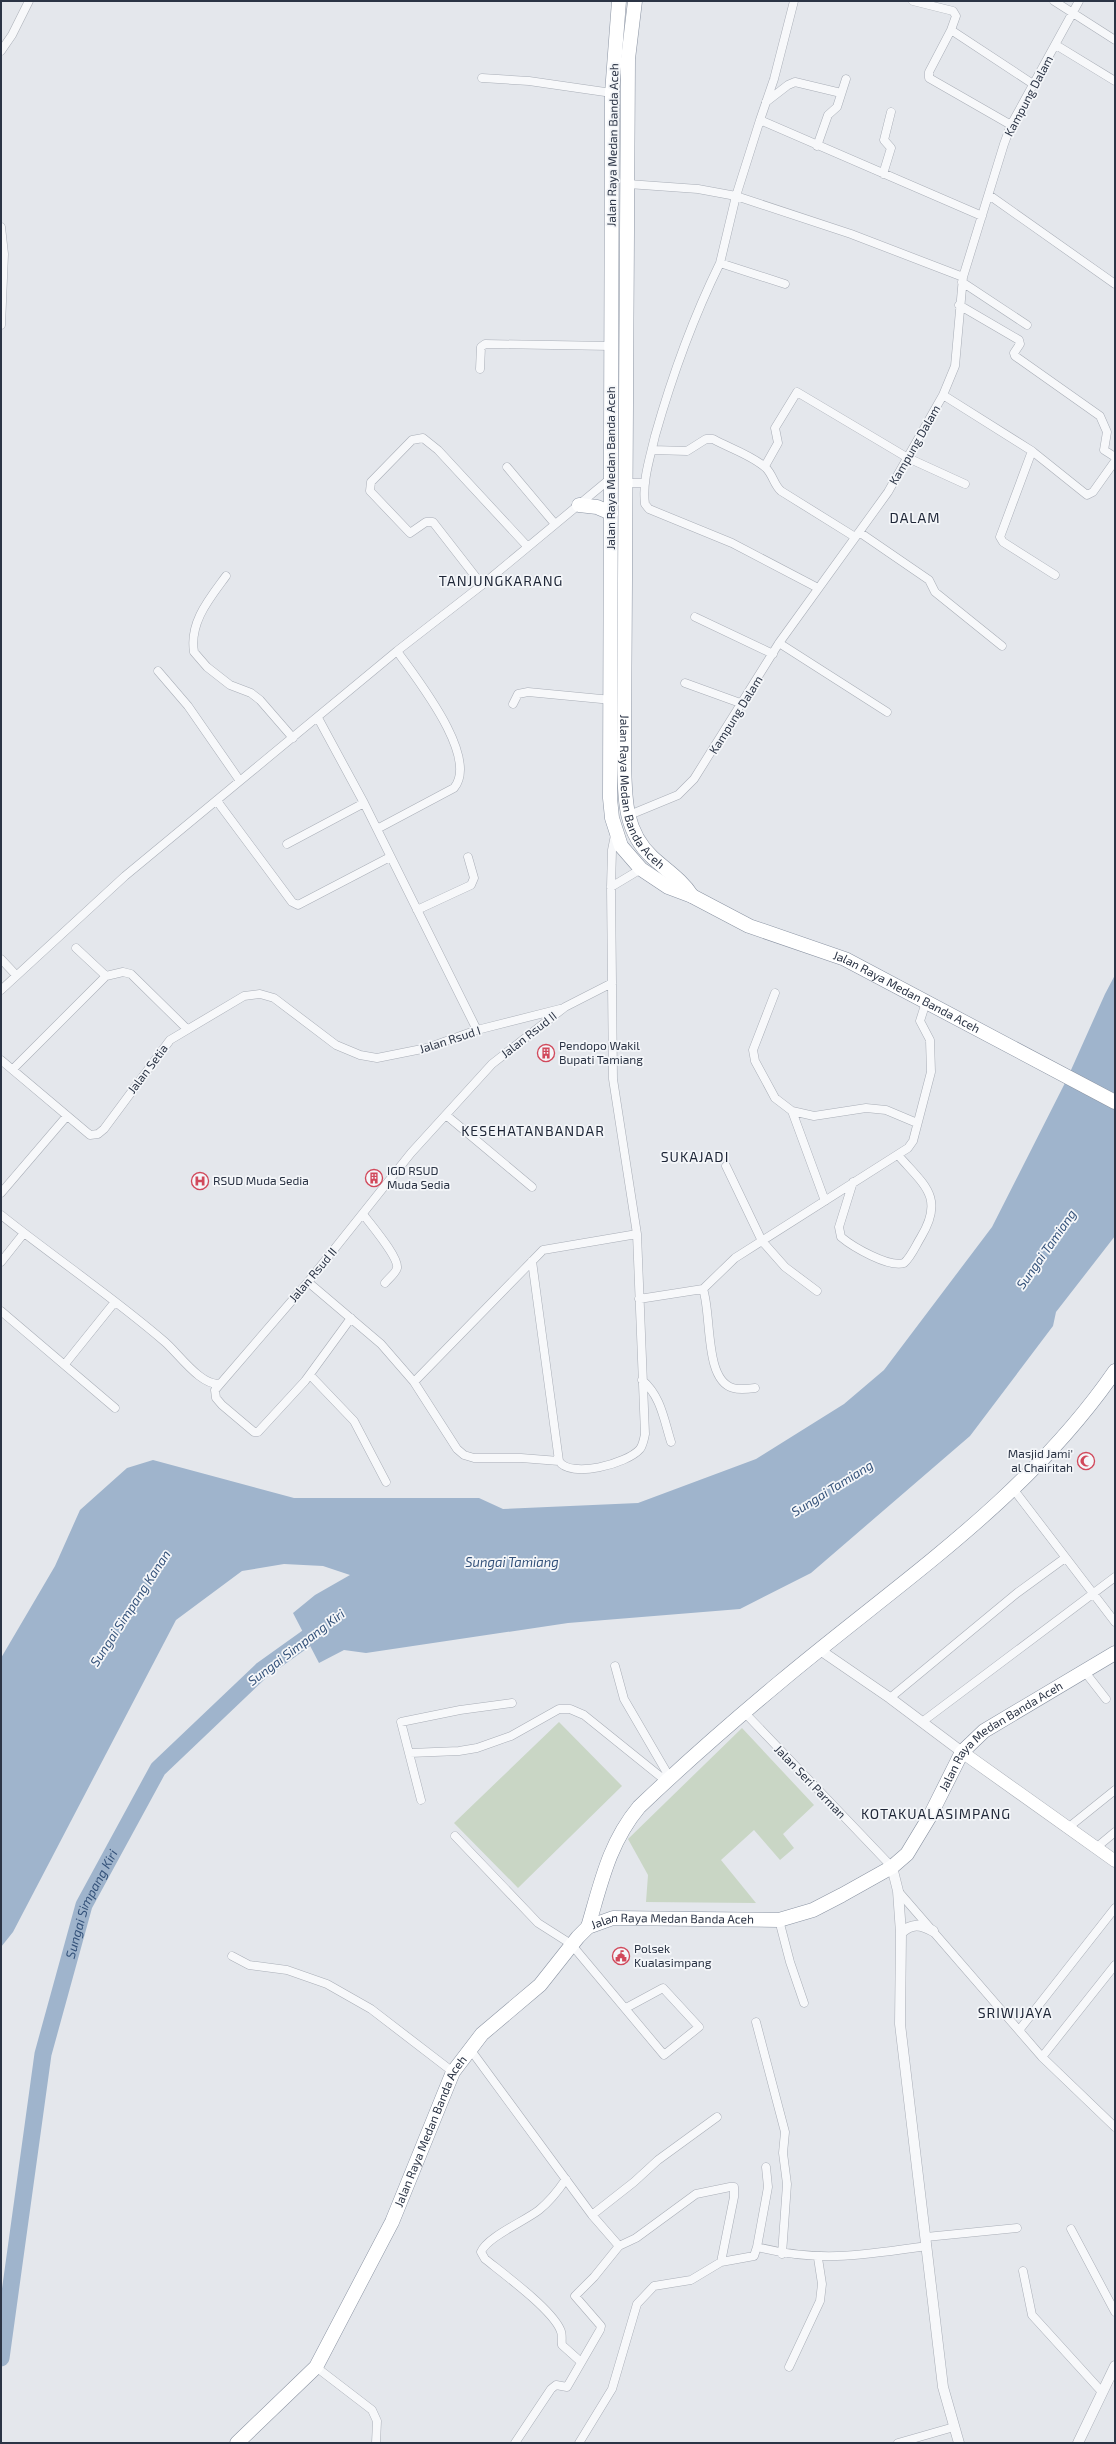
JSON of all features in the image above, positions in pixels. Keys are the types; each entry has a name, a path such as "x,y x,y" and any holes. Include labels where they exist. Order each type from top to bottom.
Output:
{"highway":[{"name":"Jalan Raya Medan Banda Aceh","path":"635,1 628,59 624,754 627,816 631,829 642,846 681,882 692,896"},
{"name":"Jalan Raya Medan Banda Aceh","path":"618,5 612,94 612,477 610,606 612,700 610,798 616,834 627,855 641,869 668,887 692,896 749,926 845,959 961,1022 1115,1102"},
{"path":"579,505 596,507 611,513"},
{"path":"610,606 625,607"},
{"path":"588,1927 607,1863 623,1826 668,1779 820,1650 946,1549 1014,1490 1059,1442 1115,1371"},
{"name":"Jalan Raya Medan Banda Aceh","path":"238,2443 316,2366 392,2222 432,2120 453,2072 482,2034 540,1985 571,1944 588,1927 613,1918 779,1920 813,1910 892,1867 907,1854 930,1816 962,1752 992,1725 1085,1672 1115,1653"},
{"path":"596,1898 613,1918"}],"main road":[{"path":"962,1752 1115,1861"}],"street":[{"path":"1,51 12,35 29,1"},
{"path":"794,1 774,79 736,196 720,263 698,307 671,384 644,483 644,504 649,508 732,543 818,588"},
{"path":"913,1 953,11 956,16 951,30 928,72 929,78 1011,125"},
{"path":"1054,1 1115,40"},
{"name":"Kampung Dalam","path":"627,816 683,792 694,779 743,704 780,643 888,492 943,395 955,366 959,305 963,280 1011,125 1079,1"},
{"path":"951,30 1033,84"},
{"path":"1056,45 1115,80"},
{"path":"482,78 529,81 612,94"},
{"path":"817,146 827,116 837,107 846,79"},
{"path":"766,102 788,84 795,82 841,93"},
{"path":"883,174 890,148 884,140 891,112"},
{"path":"760,120 817,146 982,216"},
{"path":"628,184 698,189 736,196 851,234 963,280 1026,325"},
{"path":"989,195 1115,284"},
{"path":"1,227 4,254 1,325"},
{"path":"720,263 785,284"},
{"path":"959,305 1019,340 1020,344 1014,353 1015,356 1100,416 1107,432 1104,450 1115,457"},
{"path":"480,369 481,347 485,344 611,346"},
{"path":"764,466 778,443 775,428 797,392 908,458 964,484"},
{"path":"943,395 1032,451 1088,496 1115,461"},
{"path":"482,585 433,522 426,522 410,533 370,491 370,482 412,440 420,437 432,445 527,546"},
{"path":"652,450 687,451 710,438 764,466 774,476 777,487 781,491 857,535 929,580 935,592 1002,646"},
{"path":"1032,451 1000,537 1003,542 1055,575"},
{"path":"507,467 555,524"},
{"path":"1,990 125,876 318,718 397,651 482,585 527,546 612,477"},
{"path":"625,483 644,483"},
{"path":"226,576 200,613 196,626 194,652 207,666 230,685 250,693 260,700 293,738"},
{"path":"695,617 773,654"},
{"path":"780,643 887,712"},
{"path":"377,829 454,788 460,777 455,745 444,721 397,651"},
{"path":"158,671 188,706 240,781"},
{"path":"685,683 743,704"},
{"path":"514,704 518,694 528,692 612,700"},
{"path":"318,718 364,803 477,1030"},
{"path":"216,801 292,902 298,905 390,857"},
{"path":"287,844 364,803"},
{"path":"532,1261 559,1460 562,1464 576,1467 597,1468 622,1462 639,1450 645,1434 637,1234 613,1079 611,887 612,850 616,834"},
{"path":"417,910 471,885 474,878 468,857"},
{"path":"611,887 641,869"},
{"path":"76,948 106,976"},
{"path":"1,959 16,975"},
{"path":"13,1069 106,976 123,972 131,974 187,1030"},
{"name":"Jalan Rsud II","path":"221,1383 308,1282 411,1154 503,1054 564,1007 612,983"},
{"path":"774,993 755,1042 754,1055 775,1098 792,1111 814,1116 872,1109 886,1110 917,1123"},
{"name":"Jalan Setia","path":"1,1060 90,1135 98,1134 170,1040 230,1002 244,996 260,994 280,1001 336,1044"},
{"path":"639,1299 703,1289 728,1263 908,1148 913,1141 931,1072 930,1040 920,1021 926,1002"},
{"name":"Jalan Rsud I","path":"336,1044 360,1056 377,1058 389,1057 427,1048 477,1030 564,1007"},
{"path":"792,1111 825,1201"},
{"path":"446,1115 532,1187"},
{"path":"1,1193 66,1116"},
{"path":"854,1182 839,1227 841,1237 868,1254 895,1264 904,1263 927,1227 933,1209 932,1202 924,1184 898,1155"},
{"path":"726,1166 762,1241 785,1267 817,1291"},
{"path":"363,1214 391,1253 396,1264 396,1270 385,1283"},
{"path":"1,1215 164,1341 203,1380 212,1384 221,1383"},
{"path":"1,1262 24,1233"},
{"path":"414,1382 546,1248 637,1234"},
{"path":"308,1282 381,1344 414,1382 457,1449 464,1455 474,1458 559,1460"},
{"path":"703,1289 708,1305 715,1372 723,1382 733,1388 755,1388"},
{"path":"65,1364 114,1303"},
{"path":"1,1311 115,1408"},
{"path":"221,1383 215,1390 218,1401 256,1433 283,1407 310,1375 351,1318"},
{"path":"310,1375 354,1421 386,1482"},
{"path":"642,1380 650,1387 658,1400 671,1442"},
{"path":"1014,1490 1115,1622"},
{"path":"890,1698 1017,1593 1065,1558"},
{"path":"922,1722 1115,1577"},
{"path":"820,1650 890,1698 962,1752"},
{"path":"615,1666 624,1699 668,1779"},
{"path":"1085,1672 1106,1698"},
{"path":"421,1800 401,1722 404,1720 512,1704"},
{"path":"410,1753 459,1751 477,1748 511,1736 559,1709 570,1709 584,1715 668,1779"},
{"name":"Jalan Seri Parman","path":"745,1713 892,1867"},
{"path":"1069,1827 1115,1790"},
{"path":"1097,1847 1115,1832"},
{"path":"455,1836 538,1922 571,1944 665,2055 699,2027 663,1988 626,2008"},
{"path":"892,1867 898,1891 901,1933 900,2024 943,2387 959,2443"},
{"path":"898,1891 1020,2029 1042,2057 1115,2127"},
{"path":"1020,2029 1115,1908"},
{"path":"779,1920 790,1962 804,2003"},
{"path":"901,1933 911,1926 918,1925 933,1931"},
{"path":"232,1956 242,1963 287,1970 327,1984 371,2009 453,2072"},
{"path":"1042,2057 1115,1965"},
{"path":"756,2022 785,2132 783,2153 786,2184 782,2254"},
{"path":"470,2049 592,2215 619,2246"},
{"path":"592,2215 634,2182 658,2160 717,2117"},
{"path":"579,2443 612,2389 637,2304 654,2286 691,2280 721,2262 754,2256 768,2187 766,2167"},
{"path":"566,2179 552,2198 538,2211 488,2243 481,2252 485,2259 530,2295 548,2314 561,2330 562,2345 581,2362"},
{"path":"515,2443 551,2389 556,2385 567,2387 601,2326 575,2296 594,2277 619,2246 636,2238 696,2194 734,2187 721,2262"},
{"path":"757,2247 782,2254 818,2258 845,2257 926,2242 1017,2228"},
{"path":"1071,2228 1115,2312"},
{"path":"789,2367 820,2301 822,2284 818,2258"},
{"path":"1023,2272 1032,2315 1102,2392"},
{"path":"316,2366 372,2410 377,2421 376,2443"},
{"path":"1078,2443 1115,2366"},
{"path":"898,2443 954,2426"}],"green space":[{"path":"559,1722 622,1786 518,1888 454,1823"},
{"path":"742,1728 814,1805 783,1834 794,1848 780,1860 754,1830 721,1860 756,1903 646,1902 648,1875 628,1839"}],"water":[{"path":"1115,975 1115,1236 1056,1312 1053,1326 970,1436 811,1573 740,1609 568,1623 366,1653 344,1650 319,1663 293,1613 315,1595 350,1575 323,1566 284,1564 242,1571 176,1620 13,1932 1,1947 1,1658 55,1566 80,1510 127,1468 153,1460 294,1498 479,1498 503,1509 638,1503 756,1459 844,1404 884,1370 992,1227 1067,1079"}],"waterway":[{"name":"Sungai Simpang Kiri","path":"1,2358 43,2054 84,1905 158,1769 262,1670 325,1625"}],"place":[{"name":"Pendopo Wakil Bupati Tamiang","path":"546,1053"},
{"name":"IGD RSUD Muda Sedia","path":"374,1178"},
{"name":"RSUD Muda Sedia","path":"200,1181"},
{"name":"Masjid Jami' al Chairitah","path":"1086,1461"},
{"name":"Polsek Kualasimpang","path":"621,1956"}],"district":[{"name":"DALAM","path":"915,518"},
{"name":"TANJUNGKARANG","path":"501,581"},
{"name":"KESEHATANBANDAR","path":"533,1131"},
{"name":"SUKAJADI","path":"695,1157"},
{"name":"KOTAKUALASIMPANG","path":"936,1814"},
{"name":"SRIWIJAYA","path":"1015,2013"}],"water label":[{"name":"Sungai Tamiang","path":"1046,1249"},
{"name":"Sungai Tamiang","path":"832,1488"},
{"name":"Sungai Tamiang","path":"512,1562"},
{"name":"Sungai Simpang Kanan","path":"130,1608"}]}
